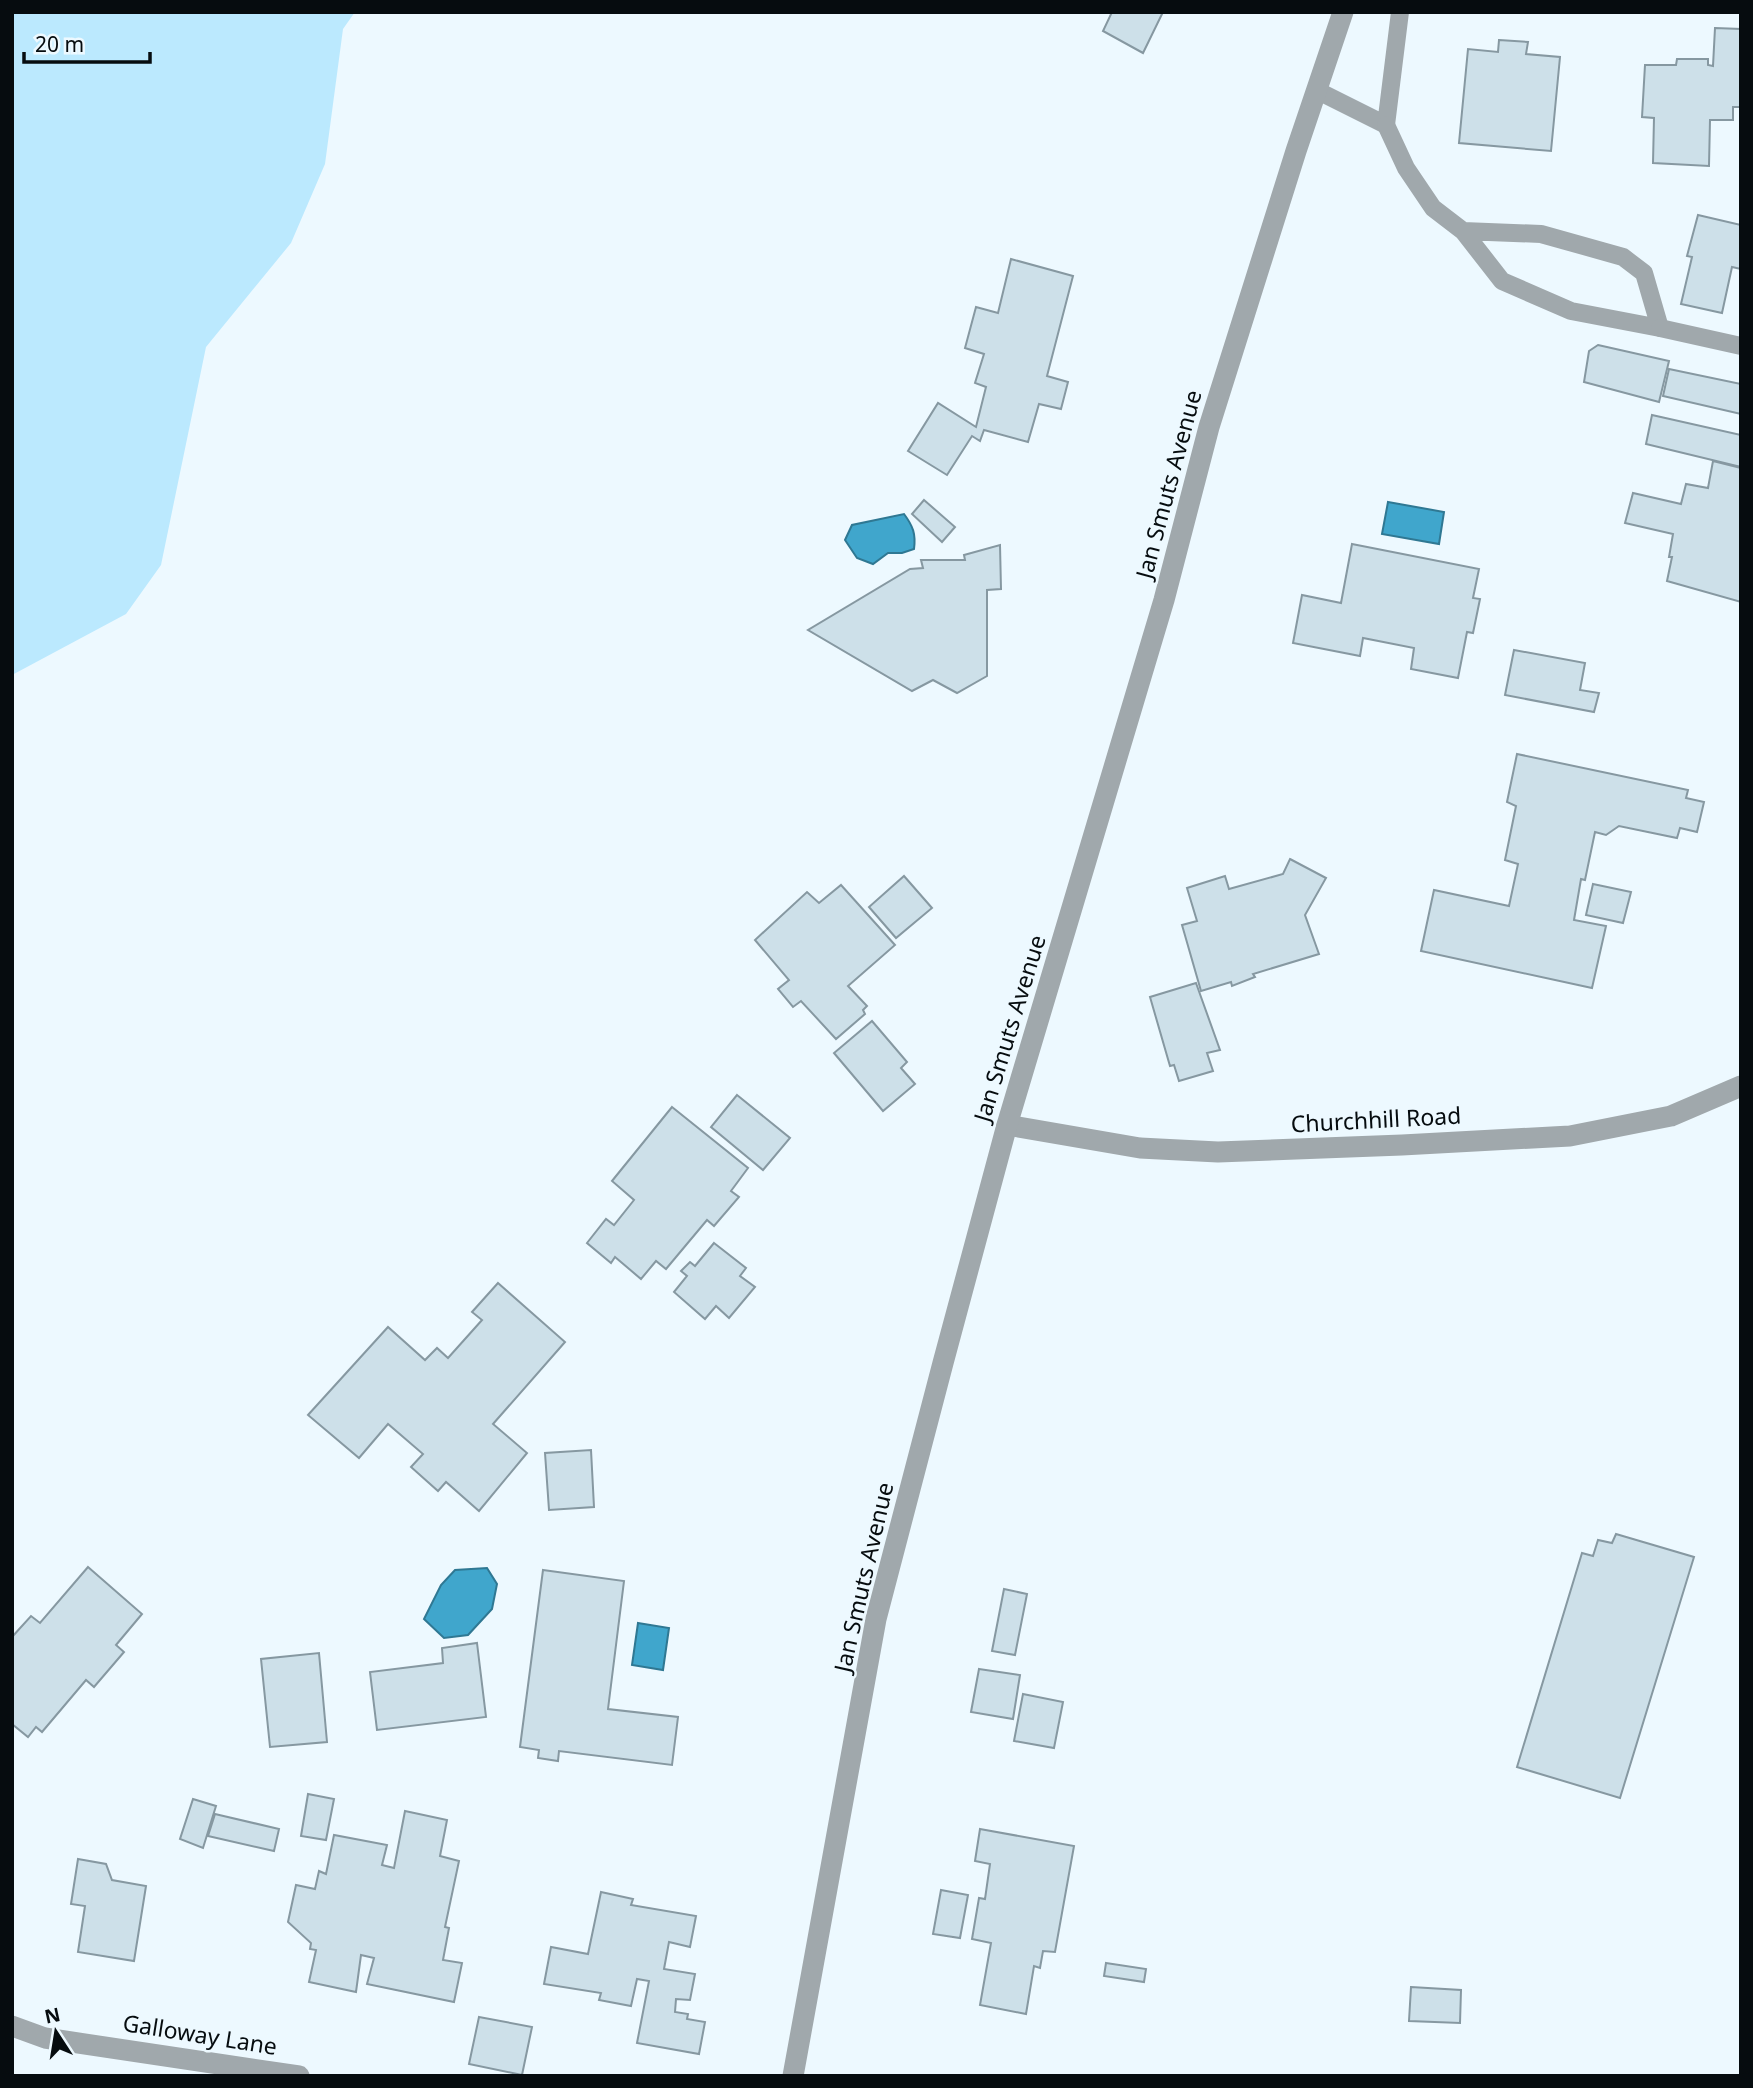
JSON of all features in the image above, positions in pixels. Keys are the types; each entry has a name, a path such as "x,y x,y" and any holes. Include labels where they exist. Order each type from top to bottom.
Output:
{"street":[{"name":"Jan Smuts Avenue","path":"793,2076 876,1619 1007,1125 1164,600 1209,427 1343,12"},
{"name":"Churchhill Road","path":"1007,1125 1140,1148 1218,1152 1402,1145 1570,1136 1671,1116 1741,1086"},
{"name":"Galloway Lane","path":"12,2026 45,2038 299,2076"}],"lane":[{"path":"1400,12 1387,125 1406,168 1433,208 1463,231 1502,281 1571,311 1741,346"},
{"path":"1316,90 1387,125"},
{"path":"1463,231 1541,234 1623,257 1644,273 1660,328"}],"shaded area":[{"path":"12,12 355,12 343,29 325,164 291,243 206,347 161,565 126,614 12,675"}],"water":[{"path":"1388,502 1444,512 1439,544 1382,534"},
{"path":"904,514 913,530 914,549 902,553 888,553 873,564 857,558 845,540 852,525"},
{"path":"487,1568 497,1584 492,1609 468,1635 444,1638 424,1619 441,1585 455,1570"},
{"path":"638,1623 669,1628 663,1670 632,1665"}],"building":[{"path":"1112,12 1163,12 1143,53 1103,31"},
{"path":"1715,28 1741,29 1741,107 1733,107 1733,120 1710,120 1709,166 1653,163 1654,118 1642,117 1645,65 1676,65 1677,59 1708,59 1708,65 1713,66"},
{"path":"1499,40 1528,42 1526,54 1560,57 1551,151 1459,143 1468,49 1498,52"},
{"path":"1698,215 1741,225 1741,269 1732,267 1722,313 1681,304 1692,257 1687,256"},
{"path":"1011,259 1073,276 1047,376 1068,382 1061,409 1039,404 1028,442 984,430 980,441 972,436 947,475 908,451 938,403 976,427 986,387 975,383 984,354 965,348 976,307 998,313"},
{"path":"1598,345 1669,361 1659,402 1584,382 1589,351"},
{"path":"1669,369 1741,384 1741,414 1663,396"},
{"path":"1652,415 1741,435 1741,467 1646,444"},
{"path":"1713,461 1741,468 1741,602 1667,581 1673,534 1625,523 1633,493 1681,504 1686,484 1708,488"},
{"path":"924,500 955,527 942,542 912,514"},
{"path":"1352,544 1479,569 1473,598 1480,599 1473,633 1467,632 1458,678 1411,669 1414,648 1363,638 1360,656 1293,643 1302,595 1341,603"},
{"path":"1000,545 1001,589 987,590 987,676 957,693 933,680 912,691 808,630 910,569 923,568 921,560 965,560 964,555"},
{"path":"1514,650 1585,663 1580,690 1599,693 1594,712 1505,695"},
{"path":"1517,754 1688,790 1686,798 1704,802 1697,832 1680,828 1677,838 1619,826 1606,835 1595,832 1585,880 1581,879 1574,920 1606,926 1592,988 1421,951 1434,890 1509,906 1518,864 1505,860 1516,806 1507,802"},
{"path":"1290,859 1326,878 1305,915 1319,954 1253,974 1255,977 1232,986 1231,982 1201,991 1182,925 1197,921 1187,888 1225,876 1229,889 1283,874"},
{"path":"904,876 932,908 896,938 869,907"},
{"path":"1593,884 1631,892 1623,923 1586,915"},
{"path":"841,885 895,945 848,986 867,1006 863,1010 865,1014 836,1039 801,1001 793,1007 778,989 789,980 755,940 807,892 819,903"},
{"path":"1196,983 1220,1050 1207,1053 1213,1071 1179,1081 1174,1065 1170,1066 1150,997"},
{"path":"872,1021 907,1062 901,1068 915,1084 883,1111 834,1053"},
{"path":"737,1095 790,1138 763,1170 711,1127"},
{"path":"672,1107 748,1168 731,1191 739,1197 714,1226 707,1220 666,1269 656,1261 641,1279 615,1257 611,1263 587,1243 606,1219 614,1225 634,1200 612,1181"},
{"path":"714,1243 746,1268 740,1276 755,1287 729,1318 716,1306 705,1319 674,1292 687,1276 681,1271 690,1262 695,1266"},
{"path":"498,1283 565,1342 493,1424 527,1453 479,1511 446,1482 438,1491 411,1467 423,1454 388,1424 359,1458 308,1415 388,1327 425,1360 437,1348 448,1358 482,1320 472,1312"},
{"path":"591,1450 594,1507 549,1510 545,1453"},
{"path":"1616,1534 1694,1557 1620,1798 1517,1767 1582,1553 1593,1556 1598,1540 1612,1543"},
{"path":"88,1567 142,1614 116,1645 124,1652 94,1687 86,1680 42,1732 36,1727 28,1737 12,1724 12,1637 31,1616 40,1623"},
{"path":"543,1570 624,1581 608,1709 678,1717 672,1765 559,1751 558,1761 538,1758 539,1750 520,1747"},
{"path":"1004,1589 1027,1594 1015,1655 992,1651"},
{"path":"477,1643 486,1717 377,1730 370,1672 443,1663 442,1648"},
{"path":"319,1653 327,1742 270,1747 261,1659"},
{"path":"979,1669 1020,1675 1013,1719 971,1712"},
{"path":"1023,1694 1063,1702 1054,1748 1014,1741"},
{"path":"308,1794 334,1799 326,1840 301,1836"},
{"path":"193,1799 216,1806 203,1848 180,1839"},
{"path":"405,1811 447,1820 440,1856 459,1861 445,1927 449,1928 443,1960 462,1963 454,2002 367,1984 374,1958 361,1955 356,1992 309,1982 316,1950 310,1949 311,1943 288,1922 296,1885 315,1889 319,1871 326,1874 334,1835 387,1845 382,1865 394,1868"},
{"path":"215,1814 279,1829 274,1851 208,1836"},
{"path":"980,1829 1074,1846 1055,1952 1043,1951 1040,1968 1034,1966 1026,2014 980,2005 991,1943 972,1939 979,1898 985,1899 990,1864 975,1861"},
{"path":"78,1859 106,1864 112,1880 146,1886 134,1961 78,1952 85,1906 71,1904"},
{"path":"941,1890 968,1895 960,1938 933,1934"},
{"path":"601,1892 633,1899 631,1905 696,1916 690,1947 669,1942 664,1969 695,1974 690,2000 676,1999 675,2012 688,2014 687,2019 705,2022 699,2054 637,2043 649,1981 637,1979 631,2006 599,2000 601,1993 544,1984 551,1947 588,1954"},
{"path":"1106,1963 1146,1969 1144,1982 1104,1976"},
{"path":"1411,1987 1461,1990 1460,2023 1409,2021"},
{"path":"479,2017 532,2027 522,2075 469,2064"}]}
